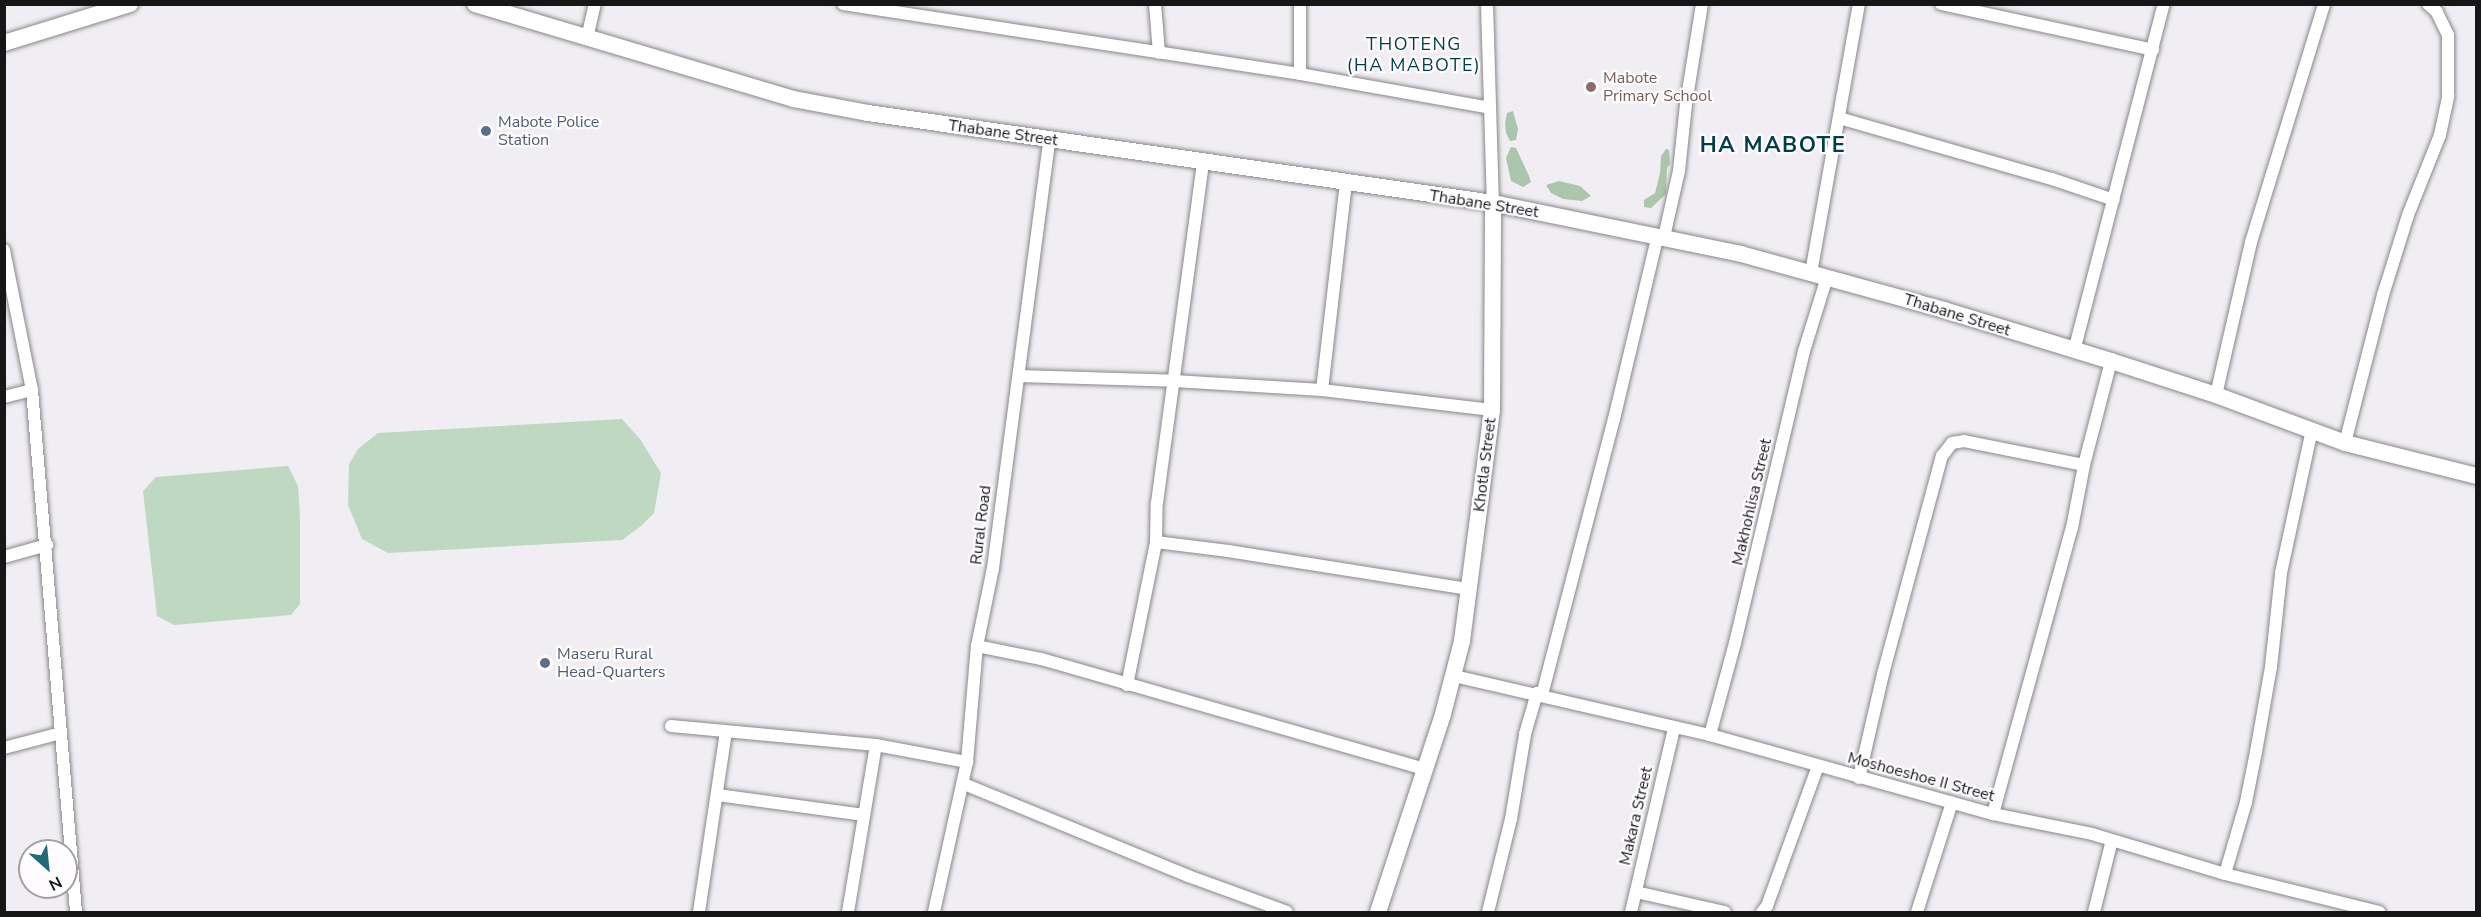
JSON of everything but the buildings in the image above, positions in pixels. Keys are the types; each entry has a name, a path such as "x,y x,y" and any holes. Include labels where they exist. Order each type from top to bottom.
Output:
{"street":[{"path":"4,43 129,4"},
{"name":"Thabane Street","path":"475,4 794,99 868,113 1203,163 1493,203 1661,236 1819,275 2111,361 2216,395 2345,443 2476,476"},
{"path":"587,38 595,4"},
{"path":"843,4 882,8 1300,74 1490,108"},
{"path":"1155,4 1159,53"},
{"path":"1300,4 1300,74"},
{"name":"Khotla Street","path":"1378,912 1454,676 1462,641 1492,410 1493,203 1487,4"},
{"path":"1488,912 1512,819 1525,734 1540,694 1679,171 1686,104 1702,4"},
{"name":"Makhohlisa Street","path":"1710,735 1735,643 1804,351 1819,275 1839,118 1859,4"},
{"path":"1941,4 2152,50"},
{"path":"2074,351 2164,4"},
{"path":"2216,395 2251,242 2324,4"},
{"path":"2345,443 2383,295 2408,214 2440,135 2448,96 2448,35 2437,12 2428,4"},
{"path":"1839,118 2052,179 2114,200"},
{"name":"Rural Road","path":"934,912 964,784 977,646 993,568 1003,476 1019,376 1049,140"},
{"path":"1127,685 1156,542 1157,503 1203,163"},
{"path":"1322,390 1346,183"},
{"path":"4,250 32,390 47,545 76,912"},
{"path":"1993,814 2072,528 2084,465 2111,361"},
{"path":"1019,376 1174,381 1322,390 1492,410"},
{"path":"4,397 32,390"},
{"path":"2225,874 2246,802 2256,752 2271,668 2282,573 2312,430"},
{"path":"1858,778 1883,674 1942,456 1952,443 1964,441 2084,465"},
{"path":"1156,542 1228,551 1469,590"},
{"path":"4,557 47,545"},
{"path":"977,646 1041,659 1424,769"},
{"name":"Moshoeshoe II Street","path":"1454,676 1710,735 1993,814 2112,840 2225,874 2379,912"},
{"path":"671,726 876,745 967,762"},
{"name":"Makara Street","path":"1631,912 1674,728"},
{"path":"699,912 726,732"},
{"path":"4,748 61,733"},
{"path":"848,912 876,745"},
{"path":"1762,912 1767,906 1818,766"},
{"path":"964,784 1188,876 1287,912"},
{"path":"718,795 864,815"},
{"path":"1917,912 1952,802"},
{"path":"2094,912 2112,840"},
{"path":"1636,892 1725,912"}],"green space":[{"path":"1513,111 1518,129 1516,140 1510,141 1505,123 1507,113"},
{"path":"1511,147 1516,148 1531,182 1523,187 1511,181 1506,158"},
{"path":"1666,149 1669,150 1670,164 1667,168 1666,194 1651,208 1644,207 1644,200 1655,193 1661,156"},
{"path":"1559,181 1580,186 1591,196 1582,201 1563,199 1551,193 1546,185"},
{"path":"622,419 640,439 661,473 654,513 622,540 388,553 362,539 348,505 349,464 358,449 378,433"},
{"path":"288,466 298,486 300,517 300,604 291,615 174,625 157,616 143,491 156,477"}],"place":[{"name":"Mabote Primary School","path":"1591,87"},
{"name":"Mabote Police Station","path":"486,131"},
{"name":"Maseru Rural Head-Quarters","path":"545,663"}],"district":[{"name":"THOTENG (HA MABOTE)","path":"1414,55"},
{"name":"HA MABOTE","path":"1773,146"}]}
